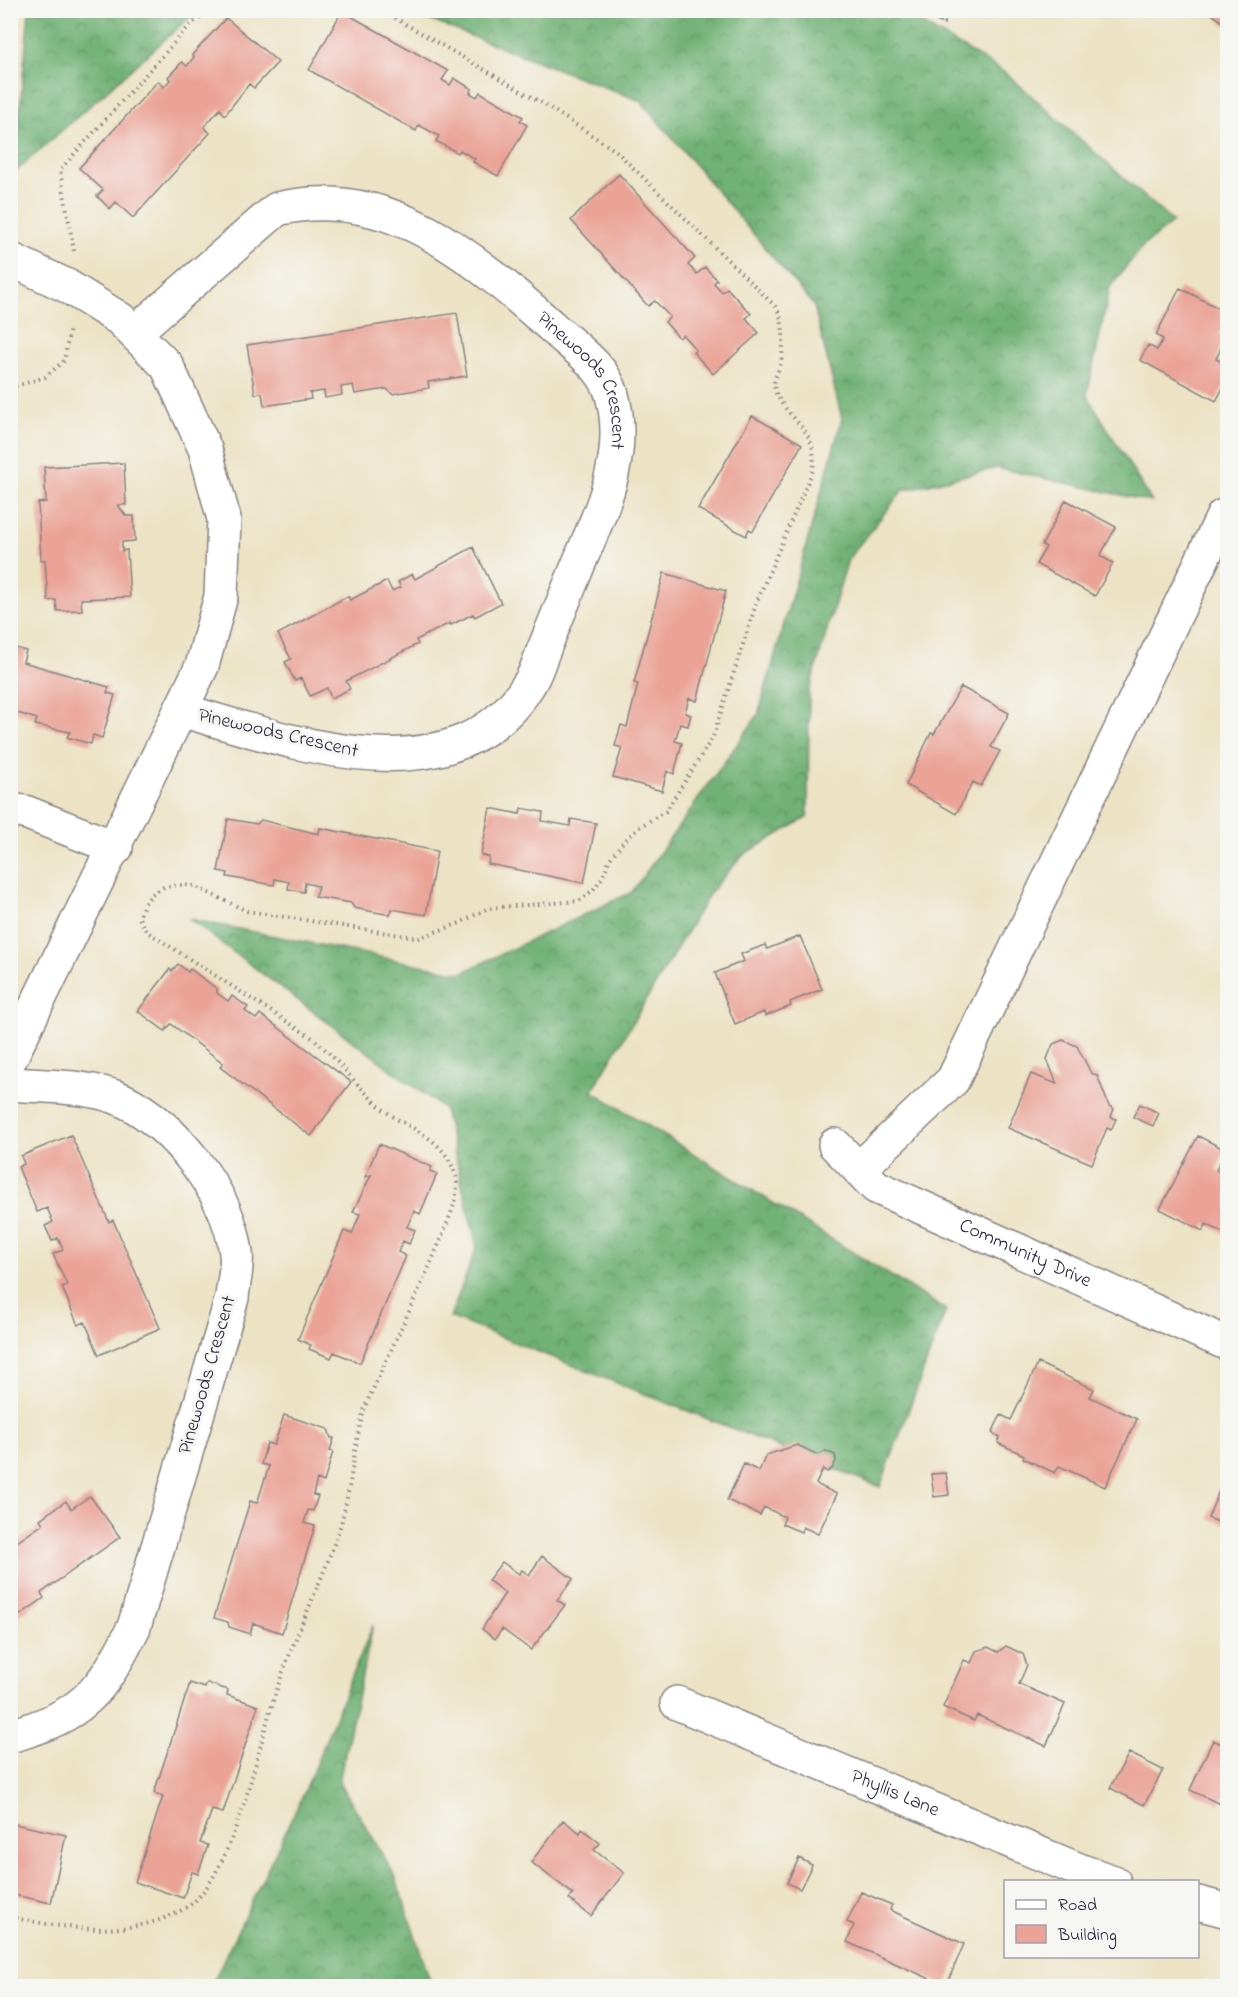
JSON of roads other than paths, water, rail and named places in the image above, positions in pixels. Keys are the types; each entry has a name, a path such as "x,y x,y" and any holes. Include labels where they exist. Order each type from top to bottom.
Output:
{"street":[{"name":"Pinewoods Crescent","path":"134,333 277,209 306,202 349,204 416,224 498,280 600,371 611,393 616,423 617,454 602,506 530,684 508,712 473,738 426,753 374,756 267,735 182,710"},
{"name":"Pinewoods Crescent","path":"10,259 67,286 120,319 167,366 205,449 224,519 221,596 202,666 116,848 10,1059"},
{"path":"859,1169 953,1080 1223,516"},
{"path":"10,810 25,812 116,848"},
{"name":"Pinewoods Crescent","path":"10,1084 84,1090 122,1100 161,1123 202,1169 226,1218 236,1253 232,1298 134,1627 112,1672 82,1706 43,1727 10,1736"},
{"name":"Community Drive","path":"835,1145 876,1187 1227,1344"},
{"name":"Phyllis Lane","path":"677,1703 1084,1872 1111,1880"},
{"path":"1199,1904 1227,1911"}]}
